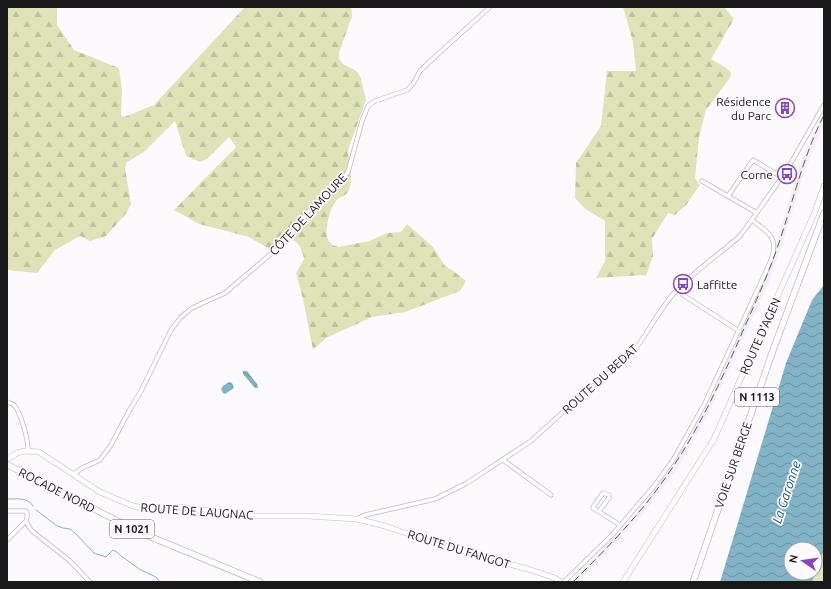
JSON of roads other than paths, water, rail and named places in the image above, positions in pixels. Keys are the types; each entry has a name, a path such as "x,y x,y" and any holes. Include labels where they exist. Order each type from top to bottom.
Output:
{"main road":[{"name":"VOIE SUR BERGE","path":"694,582 772,353 824,213"},
{"name":"ROCADE NORD","path":"8,462 139,532 260,582"}],"street":[{"name":"CÔTE DE LAMOURE","path":"74,474 82,468 100,460 111,445 144,386 171,330 181,317 192,308 225,293 244,278 286,241 311,208 344,177 350,165 362,121 370,104 375,100 407,90 426,65 490,7"},
{"name":"ROUTE DU BEDAT","path":"357,519 365,515 434,499 467,483 540,434 574,402 632,353 640,344 673,294 738,237 752,220 782,177 824,105"},
{"path":"728,196 753,160 782,177"},
{"path":"702,181 757,213"},
{"name":"ROUTE D'AGEN","path":"623,582 714,439 815,212 824,186"},
{"path":"563,582 605,542 655,485 673,460 704,406 764,278 774,249 773,240 768,233 752,220"},
{"path":"687,281 688,286 683,295 739,331"},
{"path":"7,402 13,404 18,412 27,436 28,450 12,456 8,462"},
{"name":"ROUTE DE LAUGNAC","path":"28,450 39,452 100,492 141,508 181,507 244,516 308,516 357,519"},
{"path":"503,460 552,495"},
{"path":"599,511 609,498 609,495 606,493 603,493 593,506 594,508 620,525"},
{"path":"7,510 20,510 27,512 26,521 7,540"},
{"name":"ROUTE DU FANGOT","path":"357,519 385,526 442,546 531,570 563,582"},
{"path":"26,521 31,530 64,557 90,582"}],"water":[{"name":"La Garonne","path":"824,285 824,550 823,553 823,541 783,541 783,581 812,582 720,582 786,363 812,300"},
{"path":"243,371 247,371 257,384 258,388 255,388 243,374"},
{"path":"229,382 232,383 234,388 225,394 221,389"}],"waterway":[{"path":"7,499 25,500 33,506"},
{"path":"36,510 57,526 70,529 94,553 106,557 113,550 141,570 156,577 160,582"}],"railway":[{"path":"573,582 648,501 682,453 703,417 768,272 779,244 808,151 824,115"}],"place":[{"name":"Résidence du Parc","path":"785,108"},
{"name":"Corne","path":"787,174"},
{"name":"Laffitte","path":"683,284"}]}
